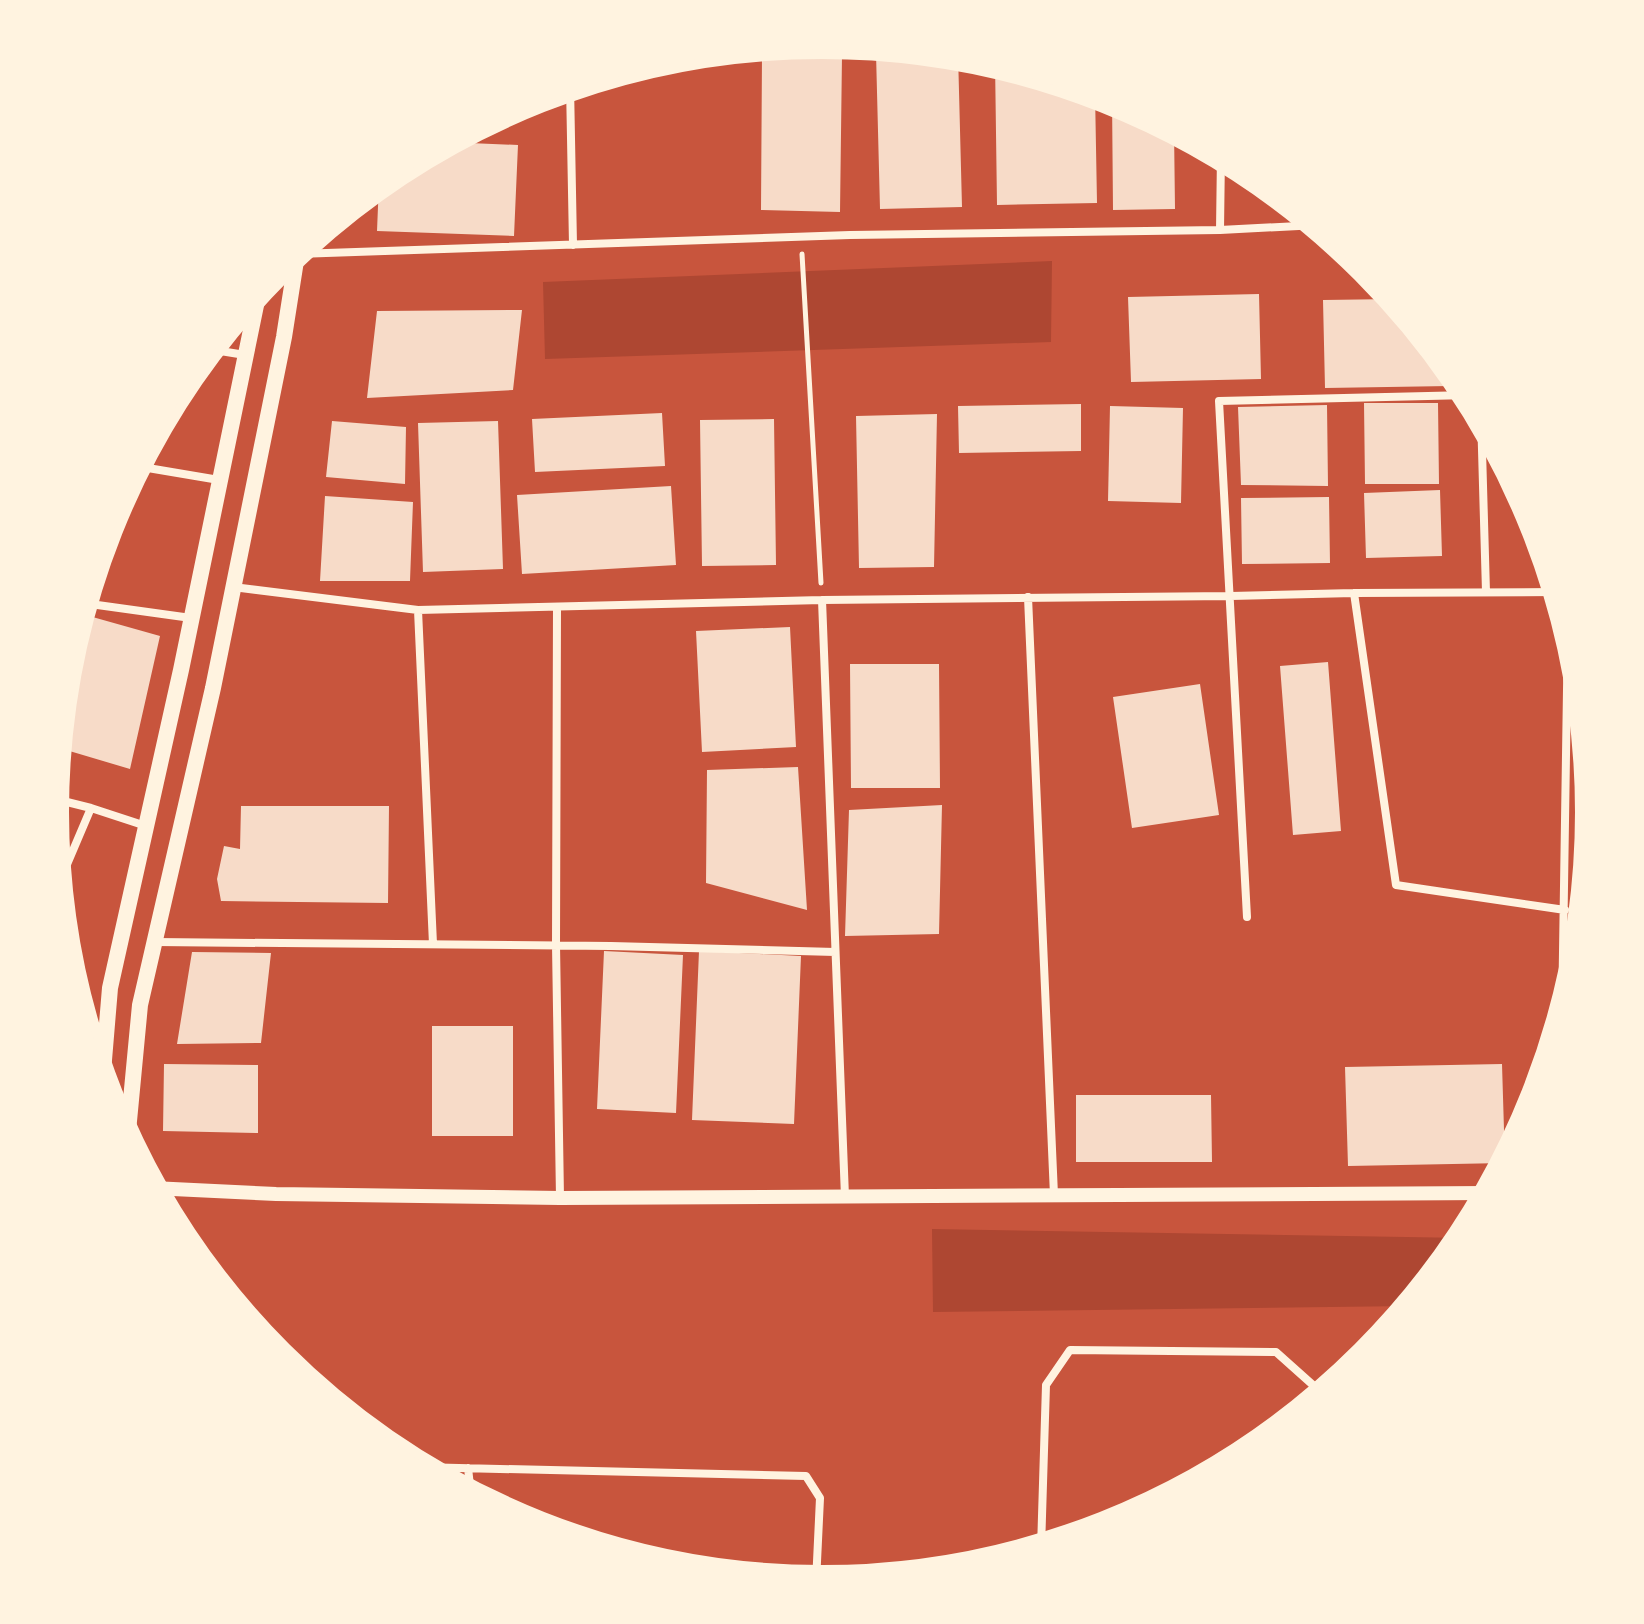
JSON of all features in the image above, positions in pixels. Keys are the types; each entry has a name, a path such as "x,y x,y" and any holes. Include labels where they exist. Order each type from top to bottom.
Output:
{"main road":[{"path":"129,1118 140,1005 213,688 295,267"},
{"path":"104,1057 110,988 255,308"}],"street":[{"path":"570,97 573,245"},
{"path":"1220,230 1221,168"},
{"path":"313,251 1302,226"},
{"path":"221,351 246,355"},
{"path":"1247,917 1219,401 1455,395"},
{"path":"1482,440 1486,592"},
{"path":"147,468 220,481"},
{"path":"233,587 418,610 822,600 1547,592"},
{"path":"1354,593 1396,885 1565,910"},
{"path":"1028,597 1054,1195"},
{"path":"822,600 845,1197"},
{"path":"93,604 191,618"},
{"path":"557,607 556,945 560,1198"},
{"path":"418,610 433,944"},
{"path":"1563,967 1567,677"},
{"path":"64,801 146,826"},
{"path":"66,866 91,808"},
{"path":"154,942 556,945 835,952"},
{"path":"165,1189 276,1194 560,1198 1477,1193"},
{"path":"1041,1537 1046,1385 1070,1350 1276,1352 1315,1387"},
{"path":"442,1467 806,1476 820,1498 817,1570"},
{"path":"468,1468 470,1483"}],"path":[{"path":"801,237 822,600"}],"shaded area":[{"path":"1052,261 1051,342 545,359 543,282"},
{"path":"932,1229 1449,1238 1397,1306 933,1312"}],"building":[{"path":"842,55 840,212 761,210 762,57"},
{"path":"876,56 958,67 962,207 880,209"},
{"path":"995,75 1095,105 1097,203 997,205"},
{"path":"1112,112 1174,141 1175,209 1113,210"},
{"path":"467,143 518,145 514,236 377,231 378,198 443,156"},
{"path":"1259,294 1261,379 1131,382 1128,297"},
{"path":"1380,299 1448,386 1325,388 1323,300"},
{"path":"522,310 513,390 367,398 377,311"},
{"path":"1364,403 1438,403 1439,484 1365,484"},
{"path":"1081,404 1081,451 959,453 958,406"},
{"path":"1327,405 1328,486 1241,485 1238,407"},
{"path":"1110,406 1183,408 1181,503 1108,501"},
{"path":"662,413 665,466 535,472 532,419"},
{"path":"937,414 934,567 859,568 856,416"},
{"path":"774,419 776,565 702,566 700,420"},
{"path":"332,421 406,427 405,484 326,477"},
{"path":"498,421 503,569 423,572 418,423"},
{"path":"671,486 676,565 522,574 517,495"},
{"path":"1440,490 1442,556 1366,558 1364,493"},
{"path":"325,496 413,502 410,581 320,581"},
{"path":"1329,497 1330,563 1242,564 1241,498"},
{"path":"90,616 160,636 130,769 67,750 70,713"},
{"path":"790,627 796,747 702,752 696,631"},
{"path":"1328,662 1341,831 1293,835 1280,666"},
{"path":"850,664 939,664 940,788 851,788"},
{"path":"1200,684 1219,815 1132,828 1113,697"},
{"path":"798,767 807,910 706,883 707,770"},
{"path":"942,805 939,934 845,936 849,810"},
{"path":"241,806 389,806 388,903 221,901 217,879 224,846 240,849"},
{"path":"604,951 683,955 676,1113 597,1109"},
{"path":"699,951 801,956 794,1124 692,1120"},
{"path":"192,952 271,953 261,1043 177,1044"},
{"path":"432,1026 513,1026 513,1136 432,1136"},
{"path":"164,1064 258,1065 258,1133 163,1131"},
{"path":"1502,1064 1504,1142 1493,1163 1348,1166 1345,1067"},
{"path":"1076,1095 1211,1095 1212,1162 1076,1162"}]}
